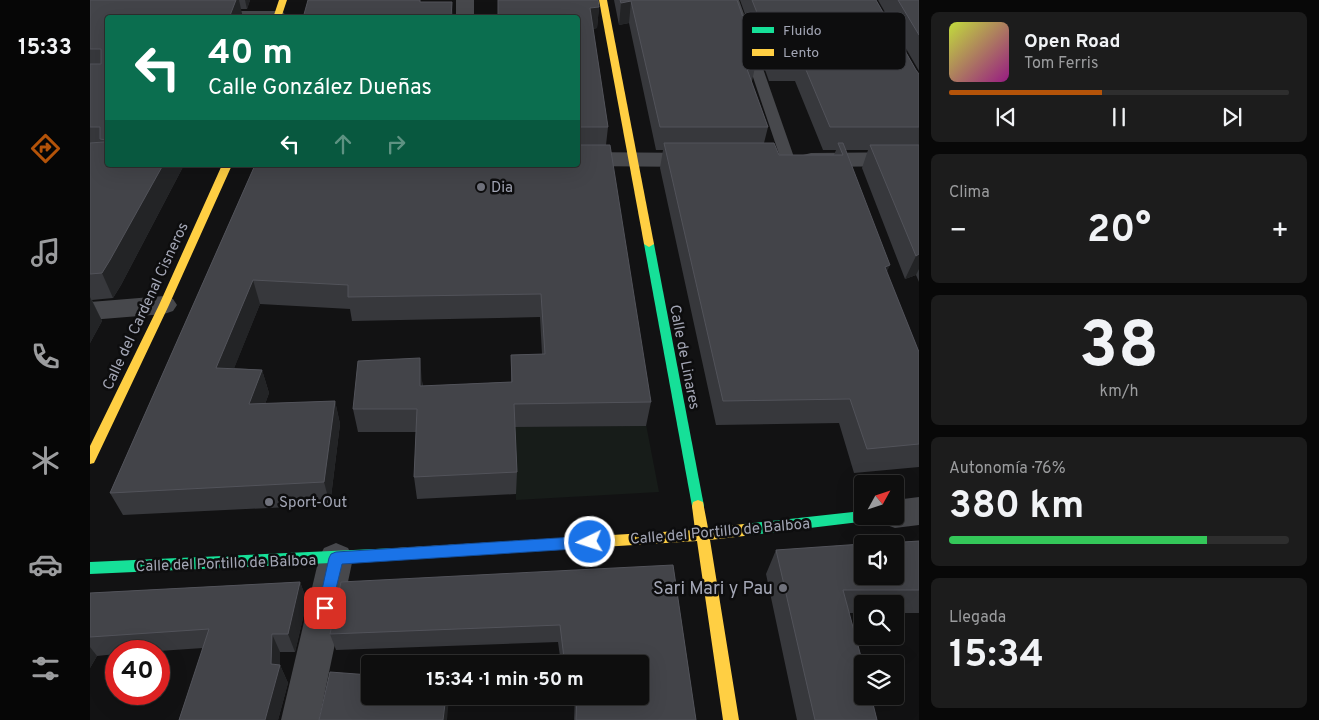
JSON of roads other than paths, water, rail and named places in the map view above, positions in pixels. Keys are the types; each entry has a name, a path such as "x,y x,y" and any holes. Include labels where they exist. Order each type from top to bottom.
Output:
{"street":[{"path":"465,0 465,15"},
{"name":"Calle de Linares","path":"603,0 696,490 730,720"},
{"path":"203,15 279,11"},
{"path":"580,159 720,160"},
{"path":"845,159 854,185"},
{"path":"778,160 919,159"},
{"name":"Calle del Cardenal Cisneros","path":"90,460 226,167"},
{"path":"90,311 164,304"},
{"path":"904,513 919,511"},
{"name":"Calle del Portillo de Balboa","path":"90,568 336,558 702,535 854,518"},
{"path":"300,720 336,558"}],"lane":[{"path":"733,0 742,32"},
{"path":"753,70 778,160"}],"place":[{"name":"Dia","path":"481,187"},
{"name":"Sport-Out","path":"269,502"},
{"name":"Sari Mari y Pau","path":"783,588"}]}
